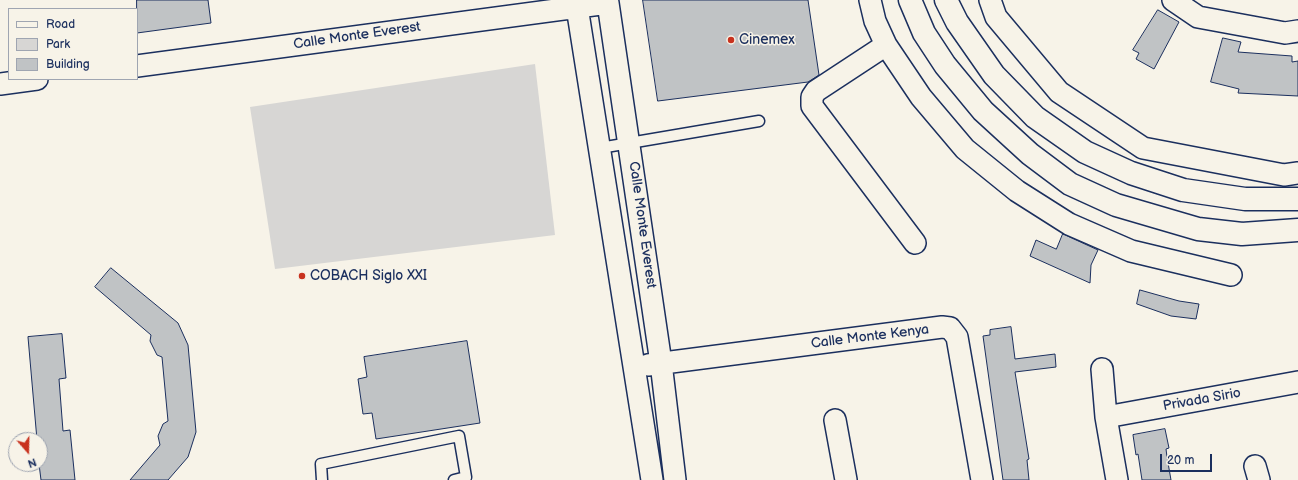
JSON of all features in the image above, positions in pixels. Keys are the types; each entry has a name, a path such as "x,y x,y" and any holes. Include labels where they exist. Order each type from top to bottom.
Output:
{"main road":[{"path":"910,0 924,33 945,65 983,111 1030,154 1070,184 1116,205 1198,229 1242,234 1298,230"},
{"path":"946,0 957,22 994,75 1035,117 1085,152 1131,174 1183,190 1245,199 1298,199"}],"street":[{"path":"870,0 875,21 886,45 921,97 965,149 1017,191 1068,224 1131,251 1230,275"},
{"path":"990,0 996,17 1059,92 1143,148 1284,175 1298,173"},
{"path":"1172,0 1198,17 1285,33 1298,31"},
{"name":"Calle Monte Everest","path":"138,66 608,3 630,143 661,363 675,480"},
{"name":"Calle Monte Everest","path":"577,7 652,480"},
{"path":"886,45 816,91 812,97 812,106 915,243"},
{"path":"0,84 30,80"},
{"name":"Calle Monte Kenya","path":"634,366 942,327 950,328 957,337 982,480"},
{"path":"1102,369 1106,417 1117,480"},
{"name":"Privada Sirio","path":"1106,417 1298,382"},
{"path":"835,420 846,480"}],"lane":[{"path":"600,148 760,121"},
{"path":"322,480 321,464 459,436 466,477 454,480"}],"green space":[{"path":"535,64 555,235 275,269 250,107"}],"building":[{"path":"137,0 208,0 211,23 138,33"},
{"name":"Cinemex","path":"643,0 808,0 819,75 808,82 658,101"},
{"path":"1158,10 1179,22 1154,69 1136,59 1139,53 1133,50"},
{"path":"1223,38 1241,42 1238,52 1292,56 1292,62 1298,61 1298,96 1238,93 1239,89 1211,82"},
{"path":"1063,234 1098,250 1091,265 1090,283 1030,256 1036,240 1056,249"},
{"path":"111,268 178,323 188,345 196,432 188,457 168,480 130,480 160,445 158,436 163,424 168,421 162,357 157,355 150,341 151,335 95,287"},
{"path":"1140,290 1179,301 1199,304 1196,319 1171,316 1137,304"},
{"path":"1011,327 1015,359 1055,354 1056,367 1015,372 1029,459 1027,460 1029,480 1003,480 983,336 990,335 990,330"},
{"path":"62,334 66,378 59,379 63,431 70,430 75,480 41,480 40,472 48,472 48,432 36,432 28,337"},
{"path":"467,341 480,423 376,439 372,413 363,414 358,379 367,377 364,357"},
{"path":"1165,429 1169,448 1166,449 1171,480 1142,480 1133,435"}],"place":[{"name":"Cinemex","path":"731,40"},
{"name":"COBACH Siglo XXI","path":"302,276"}]}
